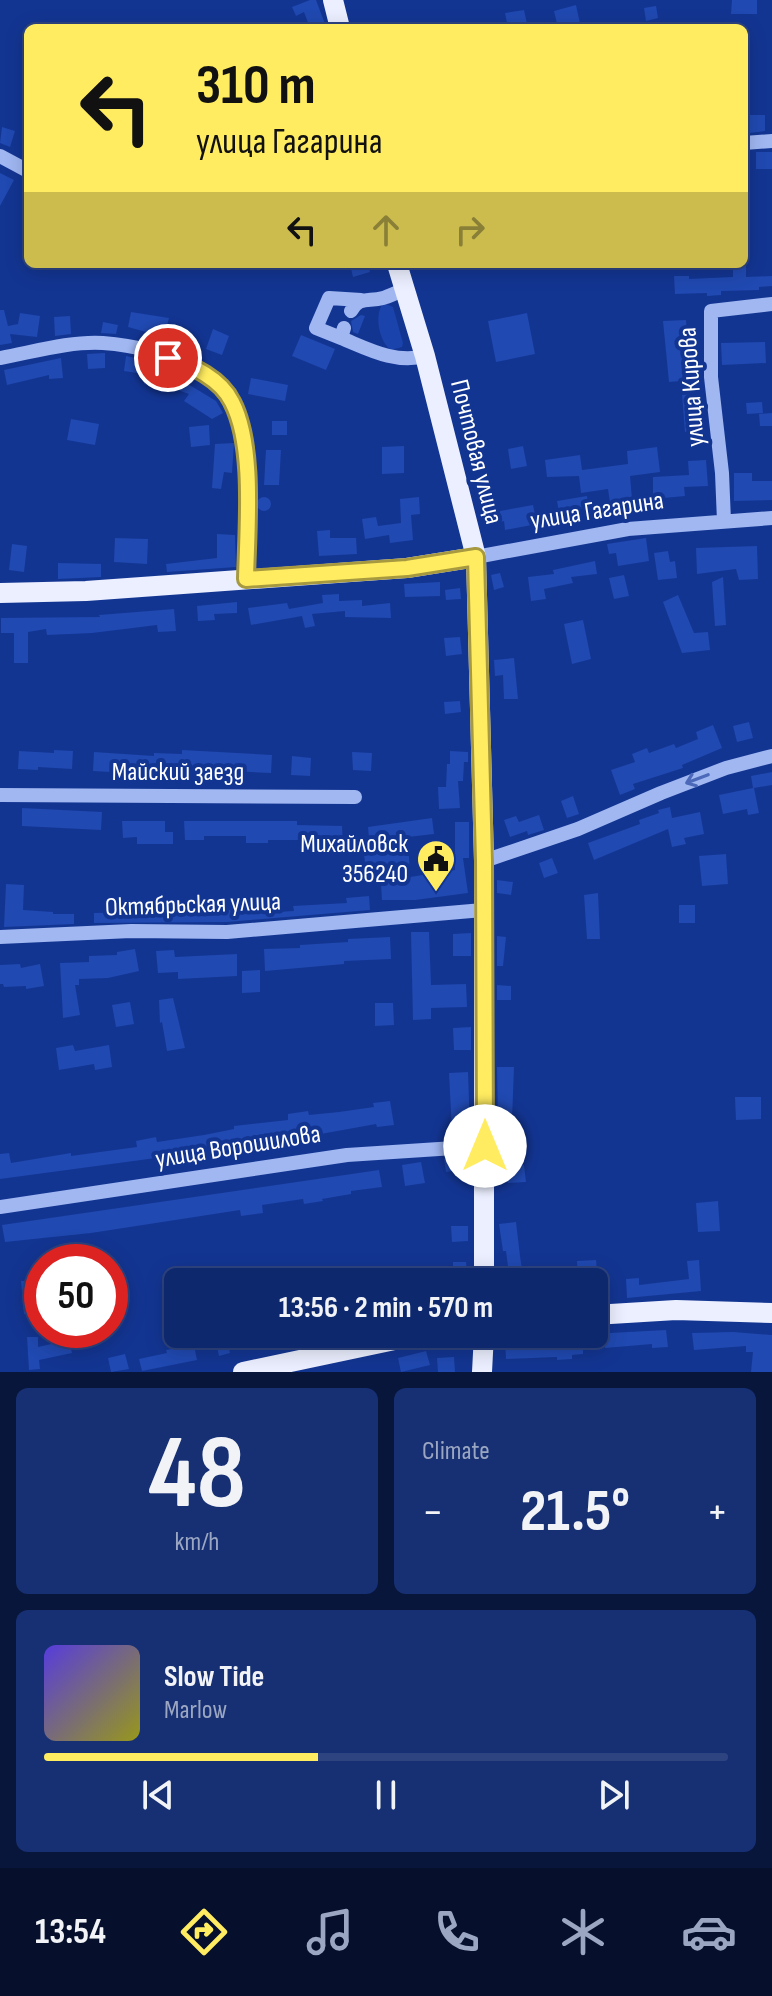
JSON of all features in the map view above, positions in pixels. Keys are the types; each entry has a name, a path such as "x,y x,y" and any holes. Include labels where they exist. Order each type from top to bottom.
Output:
{"main road":[{"path":"333,0 339,24"},
{"name":"Почтовая улица","path":"398,268 425,356 476,557 484,861 484,1268"},
{"name":"улица Гагарина","path":"0,593 86,591 407,568 476,557"},
{"path":"608,1314 676,1310 772,1313"},
{"path":"243,1372 294,1367 368,1348"},
{"path":"482,1372 483,1348"}],"street":[{"path":"748,143 772,141"},
{"path":"0,156 24,169"},
{"path":"404,290 356,305 329,298 316,328 343,333 389,356 410,360 425,356"},
{"name":"улица Кирова","path":"724,521 711,377 711,311 772,304"},
{"path":"0,358 102,343 173,359 211,378 231,400 243,430 247,494 246,579"},
{"name":"улица Гагарина","path":"476,557 628,529 772,518"},
{"path":"484,861 578,829 726,768 772,756"},
{"name":"Майский заезд","path":"0,795 355,797"},
{"name":"Октябрьская улица","path":"0,937 131,931 227,932 483,910"},
{"name":"улица Ворошилова","path":"0,1207 347,1155 485,1146"}],"shaded area":[{"path":"382,305 393,307 403,343 402,347 391,350 381,336 378,323"}],"building":[{"path":"316,0 325,24 308,24 304,12 296,16 292,7"},
{"path":"732,0 757,0 757,14 731,14"},
{"path":"576,5 580,24 557,24 554,11"},
{"path":"656,6 658,18 646,21 644,8"},
{"path":"524,10 527,24 507,24 505,13"},
{"path":"749,115 765,115 765,131 749,133"},
{"path":"2,127 15,131 10,147 0,143"},
{"path":"756,152 772,152 772,169 756,169"},
{"path":"0,173 14,180 0,206"},
{"path":"351,268 369,268 370,272 353,277"},
{"path":"733,268 746,268 746,277 772,276 772,286 759,287 759,290 721,291 721,295 675,294 674,276 689,276 689,279 733,277"},
{"path":"0,310 4,310 8,326 18,324 20,313 40,316 37,337 10,334 12,343 0,345"},
{"path":"131,312 169,318 164,337 128,327"},
{"path":"527,313 535,354 496,362 488,321"},
{"path":"70,316 71,334 55,336 54,317"},
{"path":"365,316 358,334 353,332 351,321"},
{"path":"686,320 691,391 697,391 701,431 685,432 681,381 669,382 663,321"},
{"path":"103,322 118,325 116,334 101,333"},
{"path":"213,329 229,336 222,355 206,349"},
{"path":"301,335 335,349 326,370 292,356"},
{"path":"765,342 766,363 722,365 721,343"},
{"path":"105,353 105,368 88,369 87,354"},
{"path":"126,356 140,359 137,373 124,371"},
{"path":"61,358 63,378 49,379 49,375 7,385 4,370"},
{"path":"148,370 173,377 175,371 185,375 190,378 188,384 216,401 223,413 212,419 184,401 189,394 158,383 157,388 144,384"},
{"path":"251,378 288,385 285,401 248,394"},
{"path":"762,402 763,413 747,414 746,403"},
{"path":"772,413 772,426 760,426 759,414"},
{"path":"71,419 99,424 95,445 67,440"},
{"path":"272,421 287,421 287,435 272,435"},
{"path":"209,425 210,445 191,447 189,427"},
{"path":"234,443 232,473 224,472 221,489 212,488 215,444"},
{"path":"404,446 404,473 382,474 382,447"},
{"path":"523,446 527,466 511,469 508,449"},
{"path":"657,447 660,472 630,476 632,499 610,503 608,489 581,493 579,476 547,477 545,460 580,455 582,470 628,464 627,451"},
{"path":"266,450 281,450 279,485 264,485"},
{"path":"706,460 708,486 684,487 685,496 653,499 653,477 689,475 688,461"},
{"path":"734,473 752,473 752,481 772,481 772,500 734,501"},
{"path":"587,496 589,512 560,517 557,501"},
{"path":"264,497 271,504 264,511 257,504"},
{"path":"419,497 420,514 411,515 413,540 390,543 389,535 365,539 362,519 376,517 378,526 401,523 400,499"},
{"path":"533,505 537,524 505,530 504,521 486,526 483,514"},
{"path":"330,530 330,538 356,538 357,554 319,556 317,531"},
{"path":"217,534 235,535 236,567 167,572 166,564 217,558"},
{"path":"115,538 148,539 147,564 114,562"},
{"path":"646,538 649,561 618,566 616,553 609,554 607,544"},
{"path":"12,544 27,546 24,572 9,570"},
{"path":"757,546 758,579 739,580 736,569 697,574 696,548"},
{"path":"668,551 670,562 675,561 677,578 658,580 654,553"},
{"path":"595,561 597,574 571,577 573,583 544,589 546,599 531,601 528,577 554,574 553,570"},
{"path":"58,563 101,564 101,577 58,579"},
{"path":"500,573 504,587 494,590 491,575"},
{"path":"624,575 629,596 614,599 609,578"},
{"path":"723,577 726,625 715,626 712,582"},
{"path":"440,582 440,596 405,597 404,584"},
{"path":"460,588 461,599 446,600 445,590"},
{"path":"339,594 339,601 362,600 362,606 390,603 391,618 345,617 345,611 312,614 315,626 305,628 302,616 251,625 248,608 287,603 289,609 323,603 322,595"},
{"path":"678,595 694,633 708,632 710,650 682,653 663,602"},
{"path":"237,602 237,613 214,614 215,620 198,621 197,606"},
{"path":"174,609 176,631 158,632 157,625 92,633 47,635 46,629 28,632 28,663 14,663 14,633 1,633 1,618 100,617"},
{"path":"583,620 591,659 572,664 564,624"},
{"path":"460,637 462,654 446,656 444,638"},
{"path":"514,658 518,699 504,699 503,675 495,676 494,660"},
{"path":"460,701 461,712 445,714 444,702"},
{"path":"749,722 753,738 737,742 733,726"},
{"path":"713,725 722,748 682,765 683,768 633,784 635,789 620,795 611,770 635,762 632,754 647,748 649,753 674,744 676,748 698,739 696,732"},
{"path":"54,750 73,751 72,769 18,769 19,751 54,753"},
{"path":"182,750 272,755 271,773 173,768 172,772 145,771 145,774 93,771 94,752 154,756 154,753 182,754"},
{"path":"450,751 468,752 463,781 458,781 460,808 439,809 438,787 446,787"},
{"path":"352,752 372,753 371,771 353,770"},
{"path":"292,756 311,758 310,776 291,775"},
{"path":"772,772 772,785 754,788 759,813 748,815 747,809 723,814 719,795 753,788 751,776"},
{"path":"573,796 579,814 567,818 561,801"},
{"path":"670,807 672,818 700,812 704,834 684,838 686,844 672,847 668,829 594,860 588,843 640,824 639,820"},
{"path":"22,808 102,812 101,830 22,826"},
{"path":"539,815 544,830 528,835 527,831 510,837 504,820 516,816 519,822"},
{"path":"432,818 434,834 408,837 410,877 455,870 455,822 469,822 469,858 463,858 468,893 415,900 382,900 380,868 366,870 362,840 369,839 368,827"},
{"path":"122,821 165,821 165,832 173,832 173,844 137,844 137,837 123,838"},
{"path":"184,821 297,821 297,825 342,826 343,848 312,847 312,840 246,843 246,836 204,836 204,840 185,840"},
{"path":"726,854 728,884 702,886 699,856"},
{"path":"552,858 558,873 544,878 539,863"},
{"path":"497,880 513,882 511,895 497,893"},
{"path":"6,884 24,885 23,910 74,914 74,924 4,927"},
{"path":"598,893 600,939 587,939 584,895"},
{"path":"369,896 370,910 227,922 94,923 94,913 140,912 141,899 161,899 161,913 196,913 196,905 210,905 210,911 260,908 260,913 294,911 293,906 347,903 346,898"},
{"path":"679,905 695,905 695,923 679,923"},
{"path":"411,932 429,932 431,985 466,984 467,1007 431,1008 431,1019 413,1020"},
{"path":"471,933 471,956 453,956 453,934"},
{"path":"497,936 506,937 503,966 497,966"},
{"path":"390,937 391,959 344,961 344,964 265,971 264,949 300,948 300,945 348,942 348,939"},
{"path":"135,949 139,971 108,978 79,979 79,985 75,985 80,1015 63,1018 60,963 89,962 89,956 117,955 117,952"},
{"path":"174,950 175,957 237,954 237,976 178,979 178,972 158,973 156,951"},
{"path":"20,964 21,968 40,964 44,986 26,989 26,986 4,987 0,984 0,965"},
{"path":"260,970 260,992 242,993 242,971"},
{"path":"497,985 511,986 511,1000 497,1000"},
{"path":"173,998 185,1048 167,1051 160,1023 159,1000"},
{"path":"130,1002 134,1024 116,1027 112,1005"},
{"path":"375,1003 393,1003 394,1025 375,1026"},
{"path":"471,1027 471,1050 454,1050 453,1028"},
{"path":"73,1045 75,1051 109,1045 112,1067 95,1070 94,1064 59,1070 56,1048"},
{"path":"497,1067 514,1067 512,1120 498,1120"},
{"path":"468,1072 470,1130 452,1131 449,1073"},
{"path":"735,1097 761,1097 761,1119 736,1120"},
{"path":"390,1101 394,1125 377,1127 376,1124 282,1141 0,1179 0,1154 9,1153 11,1163 71,1153 71,1156 137,1147 136,1141 156,1137 157,1142 234,1129 234,1126 288,1120 288,1114 339,1112 374,1107 373,1103"},
{"path":"460,1158 461,1170 446,1172 444,1159"},
{"path":"421,1162 425,1183 405,1186 402,1165"},
{"path":"524,1165 526,1182 508,1183 506,1166"},
{"path":"379,1170 382,1187 351,1191 351,1194 304,1204 303,1199 262,1205 263,1213 241,1216 240,1210 91,1233 5,1242 2,1225"},
{"path":"718,1201 720,1231 698,1232 696,1203"},
{"path":"516,1222 522,1268 508,1268 499,1224"},
{"path":"451,1226 468,1226 468,1241 452,1242"},
{"path":"596,1260 597,1268 577,1268 577,1261"},
{"path":"699,1260 701,1291 627,1298 626,1279 639,1278 639,1285 689,1279 687,1261"},
{"path":"453,1262 466,1262 467,1268 453,1268"},
{"path":"21,1281 24,1281 24,1314"},
{"path":"666,1330 668,1347 652,1348 652,1344 608,1348 608,1333"},
{"path":"692,1333 772,1335 772,1372 751,1372 753,1352 746,1352 746,1346 694,1350"},
{"path":"28,1348 71,1348 72,1353 39,1360 40,1369 29,1370"},
{"path":"195,1348 197,1360 142,1371 139,1359 167,1353 166,1350"},
{"path":"217,1348 229,1348 230,1353 219,1356"},
{"path":"505,1348 583,1348 583,1354 572,1355 572,1359 506,1359"},
{"path":"426,1351 430,1365 401,1372 398,1358"},
{"path":"125,1354 129,1369 111,1372 108,1358"},
{"path":"454,1357 455,1372 438,1372 437,1358"}],"place":[{"name":"Михайловск 356240","path":"436,893"}],"route":[{"path":"168,358 211,378 231,400 243,430 247,494 246,579 407,568 476,557 484,861 485,1146"}]}
